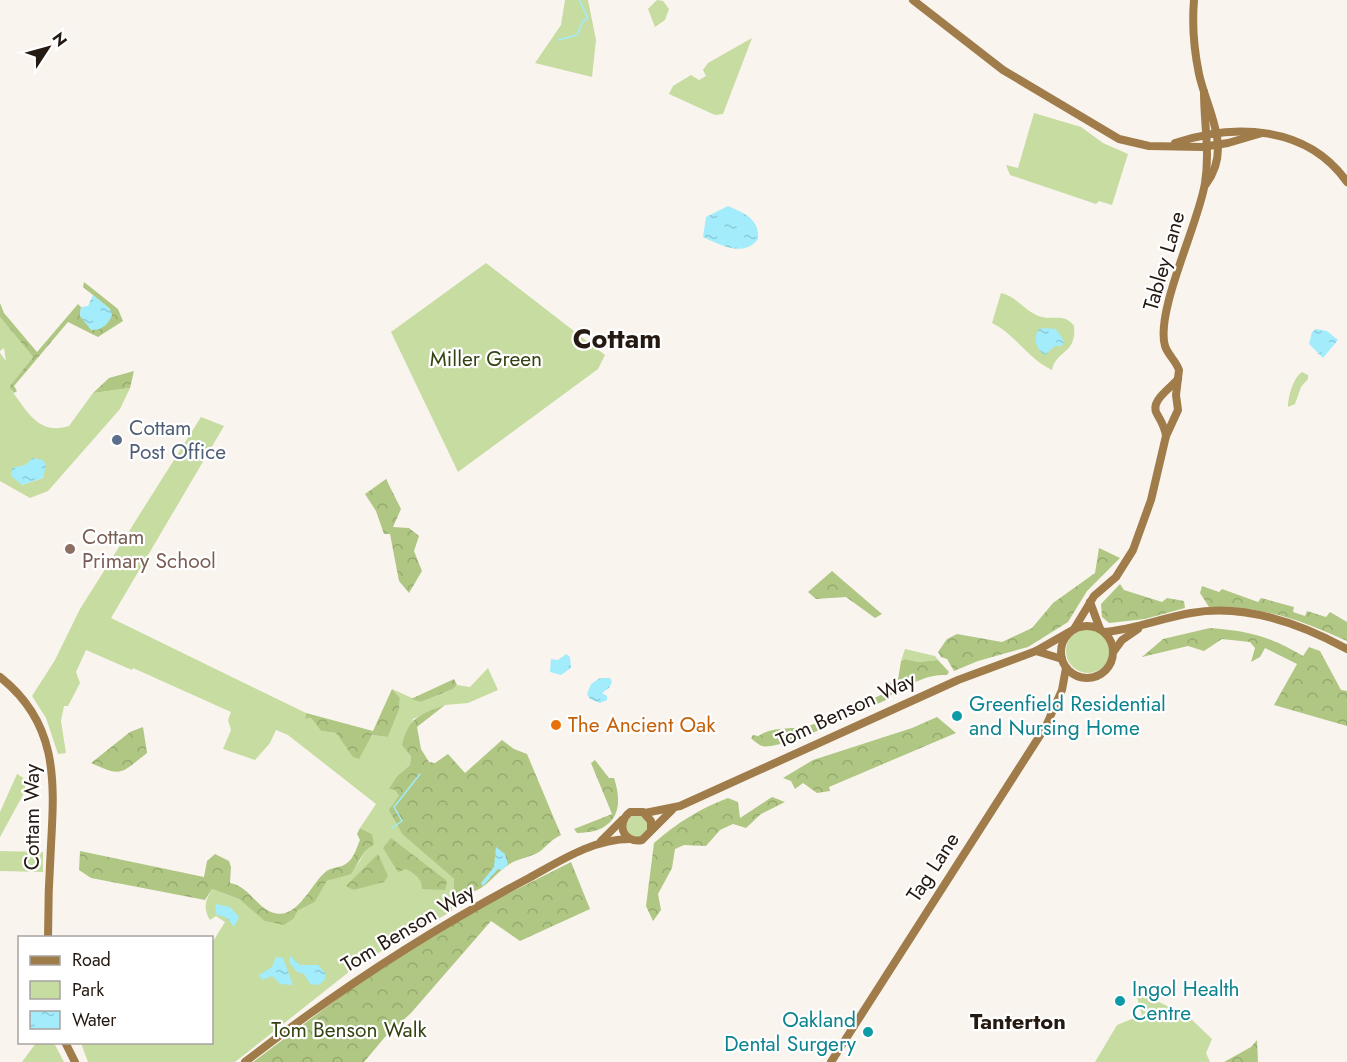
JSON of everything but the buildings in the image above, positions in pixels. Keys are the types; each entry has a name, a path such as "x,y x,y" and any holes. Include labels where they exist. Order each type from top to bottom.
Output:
{"main road":[{"path":"913,0 1003,70 1102,131 1139,145 1208,146 1262,133"},
{"name":"Tabley Lane","path":"1179,378 1177,365 1165,346 1164,323 1205,186 1208,146 1204,92 1195,41 1194,0"},
{"name":"Tabley Lane","path":"1204,92 1217,132 1218,145 1215,168 1205,186"},
{"path":"1169,145 1234,129 1262,133 1288,139 1312,150 1328,161 1347,182"},
{"path":"1166,436 1155,406 1179,378"},
{"path":"1090,602 1103,631 1111,640 1113,652 1111,664 1099,676 1078,678 1066,668 1062,659 1061,647 1090,602 1116,577 1128,559 1151,500 1166,436 1178,410 1176,399 1179,378"},
{"path":"1162,396 1170,395 1176,399"},
{"path":"1160,417 1167,419 1174,416"},
{"path":"1072,630 1088,625 1103,631 1141,626 1192,612 1241,612 1273,618 1316,633 1347,650"},
{"path":"1113,652 1122,640 1141,626"},
{"name":"Tom Benson Way","path":"645,813 674,808 957,680 1036,651 1072,630"},
{"path":"1036,651 1062,659"},
{"name":"Tag Lane","path":"831,1062 1046,726 1062,690 1066,668"},
{"name":"Cottam Way","path":"0,677 22,698 37,719 48,747 52,767 54,793 48,936"},
{"name":"Tag Lane","path":"1062,690 1078,678"},
{"name":"Tom Benson Way","path":"651,830 674,808"},
{"path":"634,811 645,813 651,820 651,830 642,840 630,839 622,829 623,819 634,811"},
{"name":"Tom Benson Way","path":"245,1062 320,1005 412,944 453,919 600,842 623,819"},
{"name":"Tom Benson Way","path":"600,842 630,839"},
{"path":"66,1044 75,1062"}],"green space":[{"path":"565,0 588,0 596,40 592,77 535,63 561,25"},
{"path":"657,0 663,1 669,9 665,20 655,27 648,9"},
{"path":"752,38 723,114 715,115 669,94 673,86 691,75 699,80 706,76 703,70 708,63"},
{"path":"1034,113 1081,127 1103,143 1128,154 1112,205 1099,201 1096,204 1010,175 1006,165 1018,168"},
{"name":"Miller Green","path":"486,263 605,355 598,369 458,472 391,332"},
{"path":"84,282 118,309 123,321 98,337 68,322 14,386 17,391 14,393 9,387 33,357 0,317 0,303 4,313 37,352 78,304 81,307 80,316 110,309 83,287"},
{"path":"1001,293 1036,315 1046,318 1063,318 1074,326 1072,342 1054,364 1052,370 1036,360 1008,333 992,323"},
{"path":"0,317 33,357 9,387 33,418 49,427 69,426 93,393 130,388 120,409 48,491 30,498 0,481 0,353 6,361 4,348 0,351","holes":["25,465 43,478 22,485"]},
{"path":"134,371 130,388 93,393 109,378"},
{"path":"1302,372 1308,375 1308,379 1301,387 1295,404 1288,407 1292,388"},
{"path":"201,417 224,426 111,618 306,713 305,719 311,718 321,731 336,733 353,756 373,735 388,737 399,710 400,698 392,689 421,702 453,689 457,685 470,687 488,668 498,690 468,703 445,705 413,719 408,749 411,756 410,765 397,776 390,789 395,790 399,796 403,835 454,879 452,911 359,964 235,1062 88,1062 81,1044 213,1044 213,941 225,922 216,916 210,920 206,912 208,897 212,889 239,899 266,921 297,911 315,902 327,881 346,874 357,865 372,834 360,828 376,804 288,735 276,730 270,743 255,760 223,749 231,730 228,720 231,712 133,668 132,670 86,650 76,672 80,683 68,706 64,706 61,721 66,753 58,754 46,718 32,696 55,660 80,609","holes":["378,855 360,887 353,890 347,886"]},
{"path":"386,479 401,509 393,527 409,528 419,536 414,551 422,571 409,593 399,581 390,534 384,534 376,511 365,494"},
{"path":"1099,548 1120,558 1087,591 1068,622 1028,647 978,661 954,671 947,659 941,657 938,652 947,639 957,634 1002,642 1032,628 1053,603 1095,573"},
{"path":"832,571 882,614 875,618 846,597 816,599 808,592"},
{"path":"1120,584 1124,590 1162,602 1167,598 1184,601 1185,608 1145,619 1109,623 1102,617 1101,604"},
{"path":"1202,586 1219,592 1222,589 1258,602 1261,598 1294,607 1293,612 1305,616 1307,611 1326,617 1330,612 1347,622 1347,641 1280,615 1246,609 1209,607 1200,593"},
{"path":"1210,628 1258,636 1303,656 1309,647 1320,651 1341,690 1347,691 1347,726 1274,705 1297,664 1265,648 1260,657 1251,662 1255,648 1250,642 1222,639 1204,651 1188,646 1142,657 1163,639"},
{"path":"1088,629 1103,636 1110,651 1103,666 1088,673 1073,666 1066,651 1073,636"},
{"path":"905,649 935,656 938,660 918,662 905,659 901,661"},
{"path":"905,659 918,662 938,660 949,672 947,675 923,679 902,690 897,686 901,661"},
{"path":"454,679 457,685 453,689 421,702 411,699"},
{"path":"888,681 894,686 893,693 888,699 805,736 772,746 762,746 751,738 753,735 758,736 771,730 804,727 850,710 887,692"},
{"path":"392,689 400,698 399,710 388,737 372,735 359,759 353,757 336,733 321,731 311,718 305,719 306,713 373,731"},
{"path":"445,705 417,727 421,749 429,762 435,763 448,754 465,773 502,740 514,749 527,754 561,835 539,852 505,867 481,888 465,893 453,893 454,879 403,835 389,810 399,796 395,790 389,789 397,776 410,765 411,756 402,745 408,728 416,718"},
{"path":"937,717 956,733 829,787 830,791 817,793 803,783 795,789 791,781 783,778 813,760 912,728"},
{"path":"143,727 147,753 132,765 116,772 91,763 130,732"},
{"path":"595,760 609,778 614,778 617,790 617,810 608,824 600,829 577,833 574,829 612,814 591,763"},
{"path":"17,774 27,780 23,795 0,837 0,812"},
{"path":"772,797 785,802 761,814 746,828 733,824 720,830 706,846 684,845 675,849 672,868 658,894 661,910 653,921 646,906 654,843 689,817 728,798 738,802 740,818"},
{"path":"637,815 645,818 648,826 645,834 637,837 629,834 626,826 629,818"},
{"path":"360,828 372,834 374,844 365,851 351,874 327,881 315,902 297,911 294,918 284,925 265,921 239,899 212,889 205,900 91,878 79,870 80,851 204,877 207,861 215,854 229,861 230,883 242,888 265,909 281,914 297,906 328,870 349,862 360,840 357,834"},
{"path":"391,838 447,881 445,890 422,889 419,879 412,873 406,869 398,872 383,848"},
{"path":"0,851 43,852 43,872 0,871"},
{"path":"378,854 388,876 384,882 353,890 346,886"},
{"name":"Tom Benson Walk","path":"571,862 590,909 520,941 491,921 411,1013 385,1037 364,1062 253,1062 368,976 450,923"},
{"path":"1146,995 1190,1018 1212,1039 1206,1053 1210,1062 1095,1062 1117,1025 1142,1015 1137,997"},
{"path":"1257,1040 1258,1062 1224,1062 1251,1047"},
{"path":"35,1044 55,1044 64,1062 22,1062"}],"water":[{"path":"728,206 745,214 754,222 758,239 752,245 746,248 732,248 703,237 706,217"},
{"path":"93,295 110,309 112,315 104,326 91,330 80,316 81,307 88,306"},
{"path":"1043,328 1056,329 1064,341 1062,346 1055,346 1045,355 1039,350 1036,340 1036,333"},
{"path":"1316,329 1327,331 1338,340 1323,358 1309,344 1312,332"},
{"path":"33,458 43,460 46,465 43,478 22,485 11,476 12,468 25,465"},
{"path":"566,654 570,657 571,668 561,675 550,672 551,659 558,660"},
{"path":"600,678 610,678 612,682 609,688 602,693 607,696 607,700 600,703 590,699 587,694 591,684"},
{"path":"496,847 505,854 508,864 502,870 498,869 483,886 481,883 494,867"},
{"path":"216,904 230,907 239,917 234,927 227,918 215,914"},
{"path":"290,956 300,965 318,965 326,974 324,981 318,985 310,984 304,974 297,972 289,962"},
{"path":"276,957 283,958 293,985 280,984 272,976 262,980 259,975 272,967"}],"waterway":[{"path":"558,40 577,35 583,21 588,18 579,0"},
{"path":"392,828 402,821 394,807 420,774"}],"place":[{"name":"Cottam Post Office","path":"117,440"},
{"name":"Cottam Primary School","path":"70,549"},
{"name":"Greenfield Residential and Nursing Home","path":"957,716"},
{"name":"The Ancient Oak","path":"556,725"},
{"name":"Ingol Health Centre","path":"1120,1001"},
{"name":"Oakland Dental Surgery","path":"868,1032"}],"district":[{"name":"Cottam","path":"617,339"},
{"name":"Tanterton","path":"1018,1021"}]}
